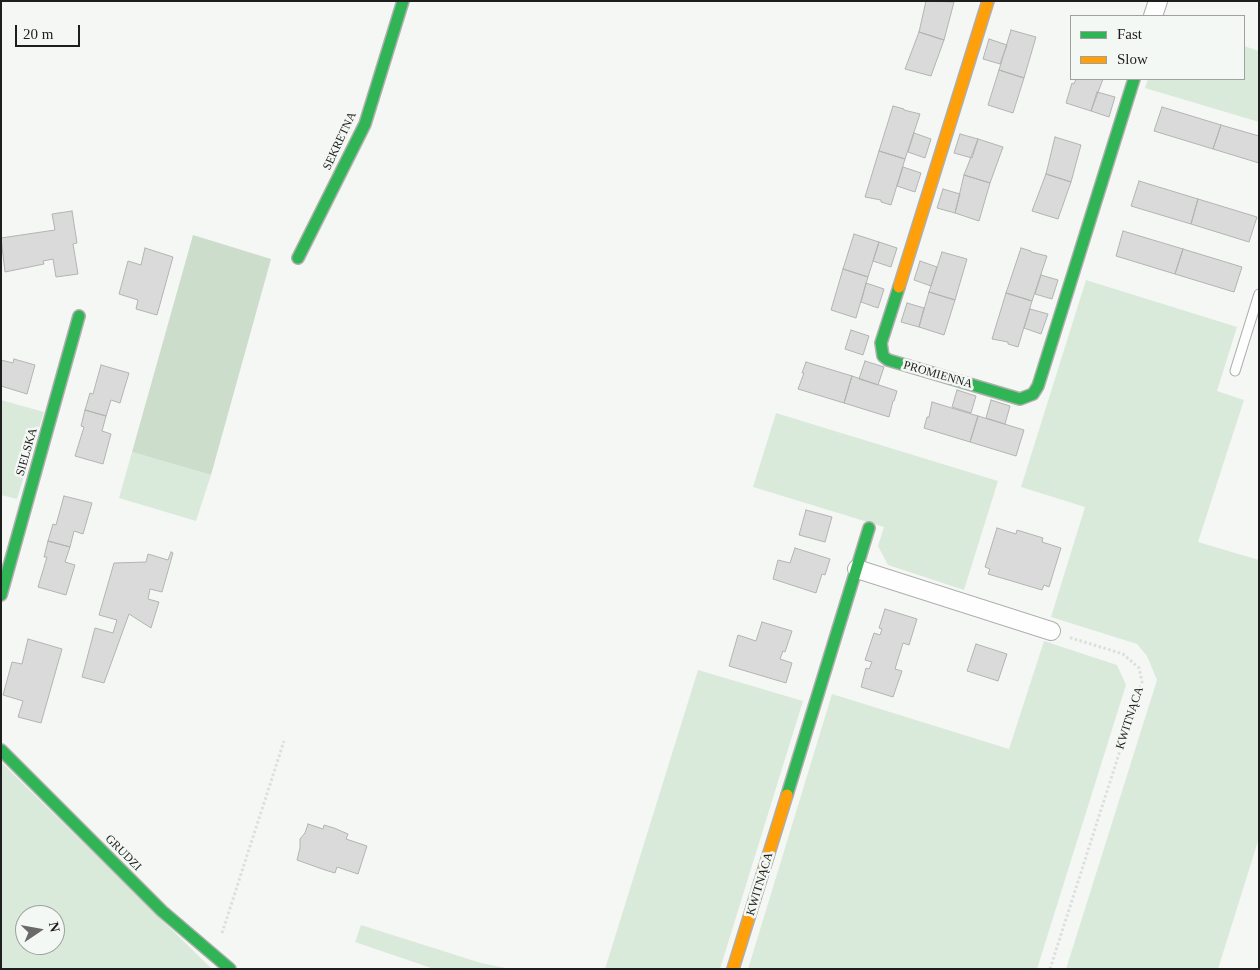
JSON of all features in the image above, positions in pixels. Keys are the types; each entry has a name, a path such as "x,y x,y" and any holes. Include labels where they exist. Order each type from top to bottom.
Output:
{"street":[{"name":"SEKRETNA","path":"298,258 365,124 403,1"},
{"name":"PROMIENNA","path":"988,1 880,342 883,356 888,360 1020,399 1033,394 1038,386 1134,80"},
{"path":"1153,15 1158,1"},
{"name":"SIELSKA","path":"1,595 79,316"},
{"name":"KWITNĄCA","path":"734,969 869,528"},
{"path":"857,569 1051,631"},
{"name":"GRUDZI","path":"1,750 162,911 230,969"}],"lane":[{"path":"1235,371 1259,294"}],"path":[{"name":"KWITNĄCA","path":"1050,969 1142,682 1139,668 1123,654 1051,631"},
{"path":"215,956 284,741"}],"green space":[{"path":"1245,46 1259,51 1259,122 1145,88 1148,80 1245,80"},
{"path":"193,235 271,259 211,475 132,452"},
{"path":"1086,280 1237,327 1217,391 1244,400 1198,542 1259,560 1259,838 1218,969 1066,969 1157,680 1147,656 1137,644 1051,617 1085,507 1021,487"},
{"path":"1,400 44,412 17,499 1,495"},
{"path":"776,413 998,481 964,590 888,565 878,546 884,527 753,487"},
{"path":"132,452 211,475 196,521 119,498"},
{"path":"1044,641 1117,665 1126,685 1037,969 748,969 832,694 1009,749"},
{"path":"698,670 803,701 720,969 605,969"},
{"path":"1,762 212,969 1,969"},
{"path":"361,925 481,963 511,969 434,969 355,942"}],"building":[{"path":"926,1 954,2 944,40 919,32"},
{"path":"1011,30 1036,37 1024,78 999,70"},
{"path":"919,32 944,40 931,76 905,69"},
{"path":"989,39 1007,45 1000,64 983,59"},
{"path":"999,70 1024,78 1013,113 988,105"},
{"path":"1076,80 1103,80 1091,111 1066,103 1072,83 1074,84"},
{"path":"1097,92 1115,97 1109,117 1091,111"},
{"path":"893,106 920,114 905,159 879,151"},
{"path":"1162,107 1221,125 1213,149 1154,131"},
{"path":"1221,125 1259,136 1259,163 1213,149"},
{"path":"914,133 931,139 925,158 908,152"},
{"path":"960,134 978,139 972,158 954,153"},
{"path":"1055,137 1081,145 1071,182 1046,174"},
{"path":"978,139 1003,147 990,183 964,175"},
{"path":"879,151 905,159 891,205 881,202 881,200 865,197"},
{"path":"903,167 921,173 915,192 897,186"},
{"path":"1046,174 1071,182 1058,219 1032,211"},
{"path":"964,175 990,183 979,221 955,213"},
{"path":"1139,181 1198,199 1191,224 1131,206"},
{"path":"943,189 960,194 955,213 937,208"},
{"path":"1198,199 1257,217 1249,242 1191,224"},
{"path":"72,211 77,243 73,244 78,274 56,277 53,259 43,261 44,264 5,272 1,238 55,230 52,214"},
{"path":"1123,231 1183,249 1175,274 1116,256"},
{"path":"854,234 879,242 868,277 843,269"},
{"path":"879,242 897,248 891,267 873,261"},
{"path":"145,248 173,257 157,315 136,309 138,300 119,294 128,261 141,265"},
{"path":"1021,248 1047,256 1032,301 1006,293"},
{"path":"1183,249 1242,267 1234,292 1175,274"},
{"path":"942,252 967,259 955,300 929,292"},
{"path":"920,261 937,267 931,286 914,280"},
{"path":"843,269 868,277 856,318 831,310"},
{"path":"1041,275 1058,280 1052,299 1035,294"},
{"path":"866,283 884,289 878,308 861,302"},
{"path":"929,292 955,300 944,335 919,327"},
{"path":"1006,293 1032,301 1018,347 1008,344 1008,342 992,339"},
{"path":"907,303 924,308 919,327 901,322"},
{"path":"1030,309 1048,314 1041,334 1024,328"},
{"path":"851,330 869,336 863,355 845,349"},
{"path":"14,359 35,365 27,394 1,386 1,360 13,363"},
{"path":"865,361 884,367 878,385 859,379"},
{"path":"806,362 852,376 844,403 798,389"},
{"path":"101,365 129,373 120,403 111,400 106,416 85,410 90,393 93,394"},
{"path":"852,376 897,391 889,417 844,403"},
{"path":"957,390 976,396 971,413 952,407"},
{"path":"991,400 1010,406 1005,424 986,418"},
{"path":"932,402 978,416 970,442 924,428 927,417 929,417"},
{"path":"85,410 106,416 102,431 111,434 103,464 75,456 84,427 81,426"},
{"path":"978,416 1024,430 1016,456 970,442"},
{"path":"64,496 92,503 83,534 74,531 70,547 48,541 53,524 56,525"},
{"path":"806,510 832,517 825,542 799,535"},
{"path":"997,528 1016,534 1017,530 1043,538 1042,542 1061,548 1049,587 1044,585 1042,590 988,574 990,569 985,567"},
{"path":"48,541 70,547 65,562 75,565 66,595 38,587 47,557 44,557"},
{"path":"795,548 830,559 825,575 822,574 816,593 773,579 778,560 790,563"},
{"path":"171,552 173,553 162,592 150,589 148,599 159,602 151,628 129,614 104,683 82,677 95,628 113,633 117,620 99,615 114,563 146,562 148,554 168,560"},
{"path":"885,609 917,619 909,645 903,643 895,669 902,671 893,697 861,687 866,668 869,669 872,662 865,660 874,633 880,635 882,629 879,628"},
{"path":"762,622 792,631 785,652 783,651 780,659 792,663 786,683 729,666 738,635 756,641"},
{"path":"28,639 62,649 41,723 18,717 23,701 3,695 12,662 22,664"},
{"path":"976,644 1007,654 998,681 967,671"},
{"path":"308,824 323,829 324,825 334,828 348,834 346,839 367,846 358,874 337,867 335,873 297,860 300,839 305,833"}],"traffic: fast":[{"path":"298,258 365,124 403,1"},
{"path":"899,287 881,343 883,356 888,360 1020,399 1033,394 1038,386 1134,80"},
{"path":"1,595 79,316"},
{"path":"787,795 869,528"},
{"path":"1,750 162,911 230,969"}],"traffic: slow":[{"path":"899,287 988,1"},
{"path":"733,969 787,795"}]}
